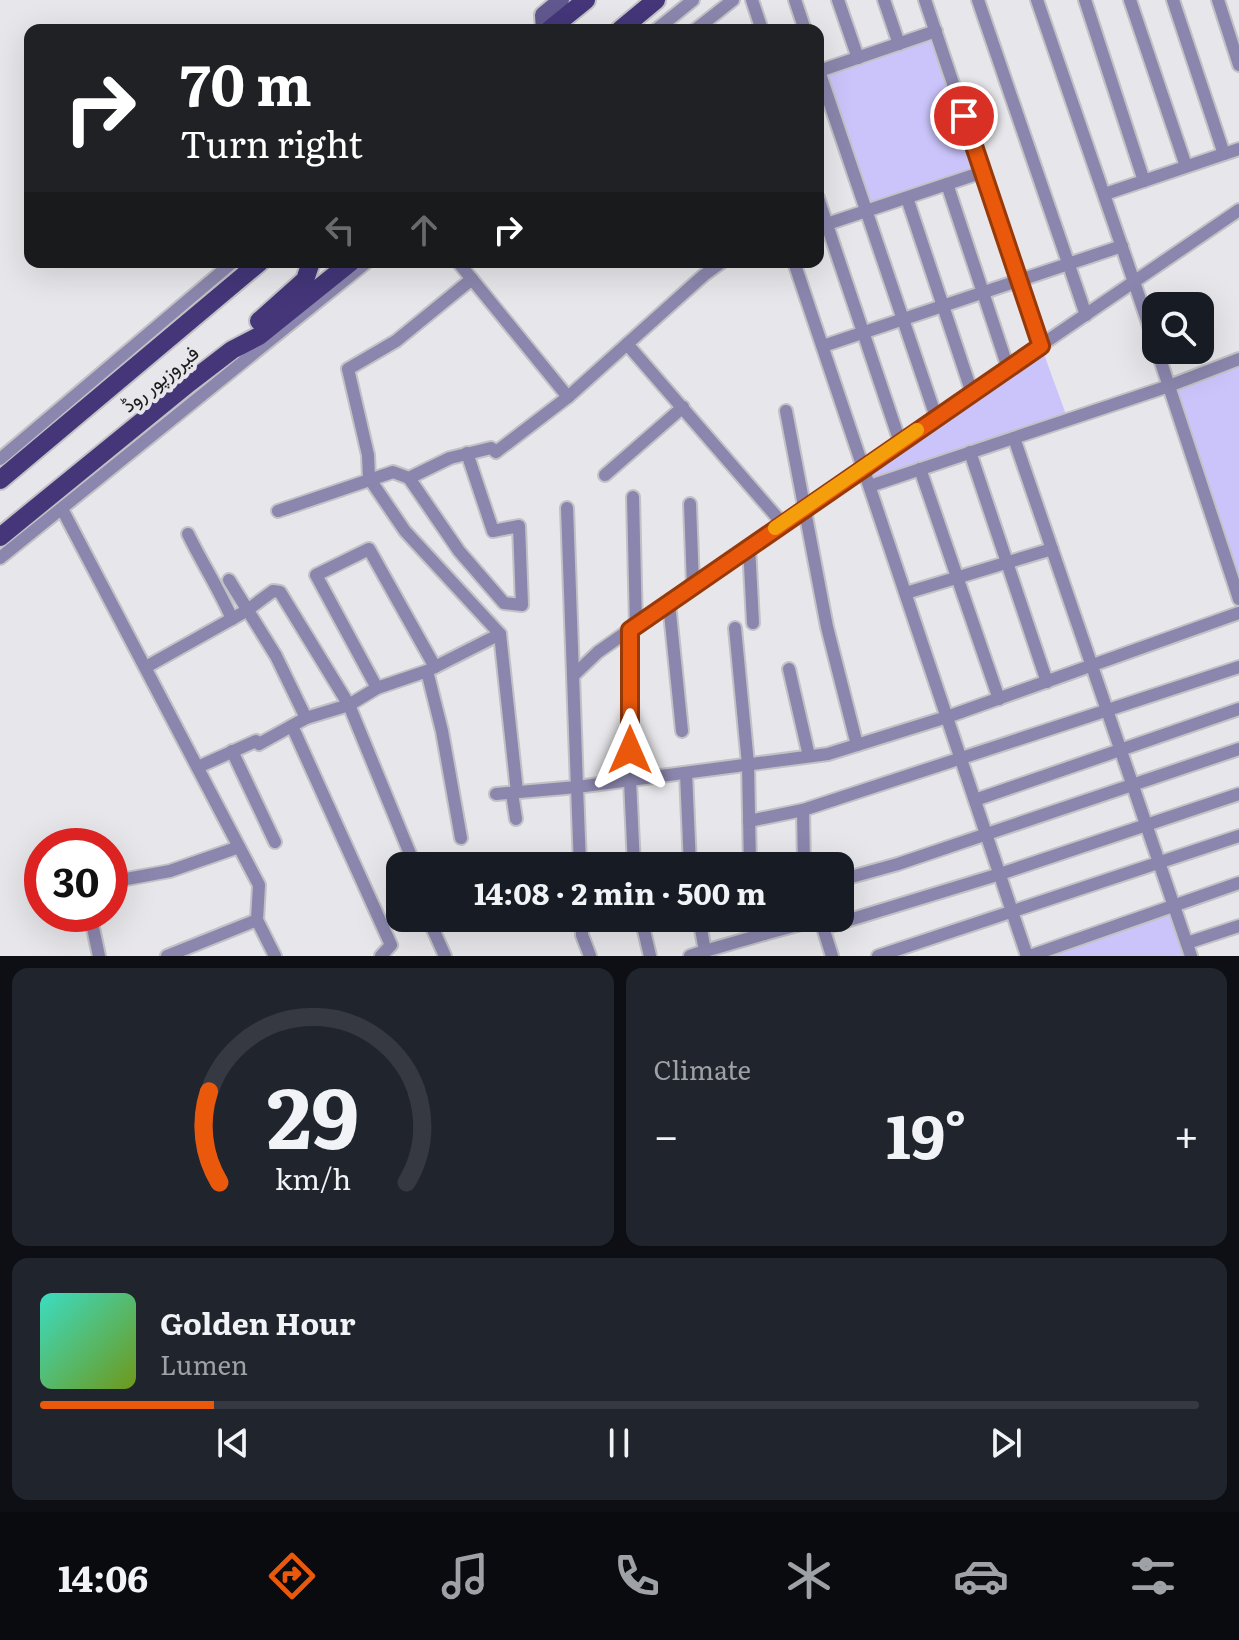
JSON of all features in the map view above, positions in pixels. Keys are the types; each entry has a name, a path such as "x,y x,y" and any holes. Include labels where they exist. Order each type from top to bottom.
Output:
{"main road":[{"path":"554,24 586,0"},
{"path":"627,24 656,0"},
{"name":"فیروزپور روڈ","path":"0,480 224,281 249,268"},
{"path":"232,350 305,280 309,268"},
{"name":"فیروزپور روڈ","path":"0,537 185,398 232,350 259,336 344,268"}],"street":[{"path":"545,24 543,15 561,0"},
{"path":"663,24 693,0"},
{"path":"714,24 733,0"},
{"path":"752,0 760,24"},
{"path":"795,0 803,24"},
{"path":"838,0 858,58"},
{"path":"884,0 899,44"},
{"path":"925,0 1041,346"},
{"path":"978,0 1086,315"},
{"path":"1037,0 1142,303"},
{"path":"1085,0 1144,181"},
{"path":"1130,0 1186,166"},
{"path":"1173,0 1224,154"},
{"path":"1218,0 1239,65"},
{"path":"824,68 936,31"},
{"path":"824,87 936,417"},
{"path":"1105,194 1239,149"},
{"path":"824,224 983,172"},
{"path":"947,184 1008,368"},
{"path":"907,198 972,393"},
{"path":"574,675 598,652 803,508 1239,210"},
{"path":"824,230 900,442"},
{"path":"823,346 1122,246"},
{"path":"0,459 224,281 230,268"},
{"path":"0,558 62,509 185,398 359,268"},
{"path":"463,268 568,397"},
{"path":"409,478 450,458 491,448 496,452 568,397 714,268"},
{"path":"796,268 1029,956 1239,883"},
{"path":"472,279 396,341 348,369 368,455 369,478 405,531 500,634 516,819"},
{"path":"627,344 782,523"},
{"path":"870,486 1169,386 1239,359"},
{"path":"1162,364 1239,599"},
{"path":"605,475 683,407"},
{"path":"786,411 827,627 857,745"},
{"path":"1014,438 1189,950 1239,926"},
{"path":"970,452 1047,682"},
{"path":"278,511 369,478 393,472 409,478 459,551 504,603 522,605 519,526 493,531 467,453"},
{"path":"920,469 999,699"},
{"path":"633,497 630,780 633,852"},
{"path":"690,504 693,585"},
{"path":"567,508 579,852"},
{"path":"62,509 259,885 257,920 275,956"},
{"path":"188,534 232,619"},
{"path":"749,546 753,623"},
{"path":"377,688 316,575 369,549 431,669 461,838"},
{"path":"906,593 1052,549"},
{"path":"229,580 276,656 306,718"},
{"path":"146,667 246,611 273,591 280,592 349,705 409,852"},
{"path":"669,603 682,731"},
{"path":"496,794 686,773 809,756 857,745 947,717 1239,613"},
{"path":"735,628 748,764 750,852"},
{"path":"198,767 256,741 259,744 306,718 349,705 377,688 431,669 500,634"},
{"path":"749,821 803,810 1239,667"},
{"path":"789,669 809,756"},
{"path":"975,800 1239,709"},
{"path":"292,726 391,945 401,956"},
{"path":"854,876 1239,749"},
{"path":"232,751 275,842"},
{"path":"686,773 689,852"},
{"path":"854,913 1000,874 1239,794"},
{"path":"803,810 804,852"},
{"path":"878,956 1239,836"},
{"path":"128,879 170,871 239,847"},
{"path":"167,956 257,920"},
{"path":"94,932 99,956"},
{"path":"434,932 445,956"},
{"path":"582,932 590,956"},
{"path":"644,932 650,956"},
{"path":"702,932 705,951"},
{"path":"690,956 774,932"},
{"path":"824,932 832,956"},
{"path":"381,956 391,945"}],"shaded area":[{"path":"936,31 983,172 868,211 824,85 824,69"},
{"path":"1041,346 1068,420 870,486 864,467"},
{"path":"1239,359 1239,599 1169,386"},
{"path":"1173,905 1190,956 1030,956"}],"slow traffic":[{"path":"775,528 917,430"}],"route":[{"path":"630,750 630,630 1041,346 964,116"}]}
